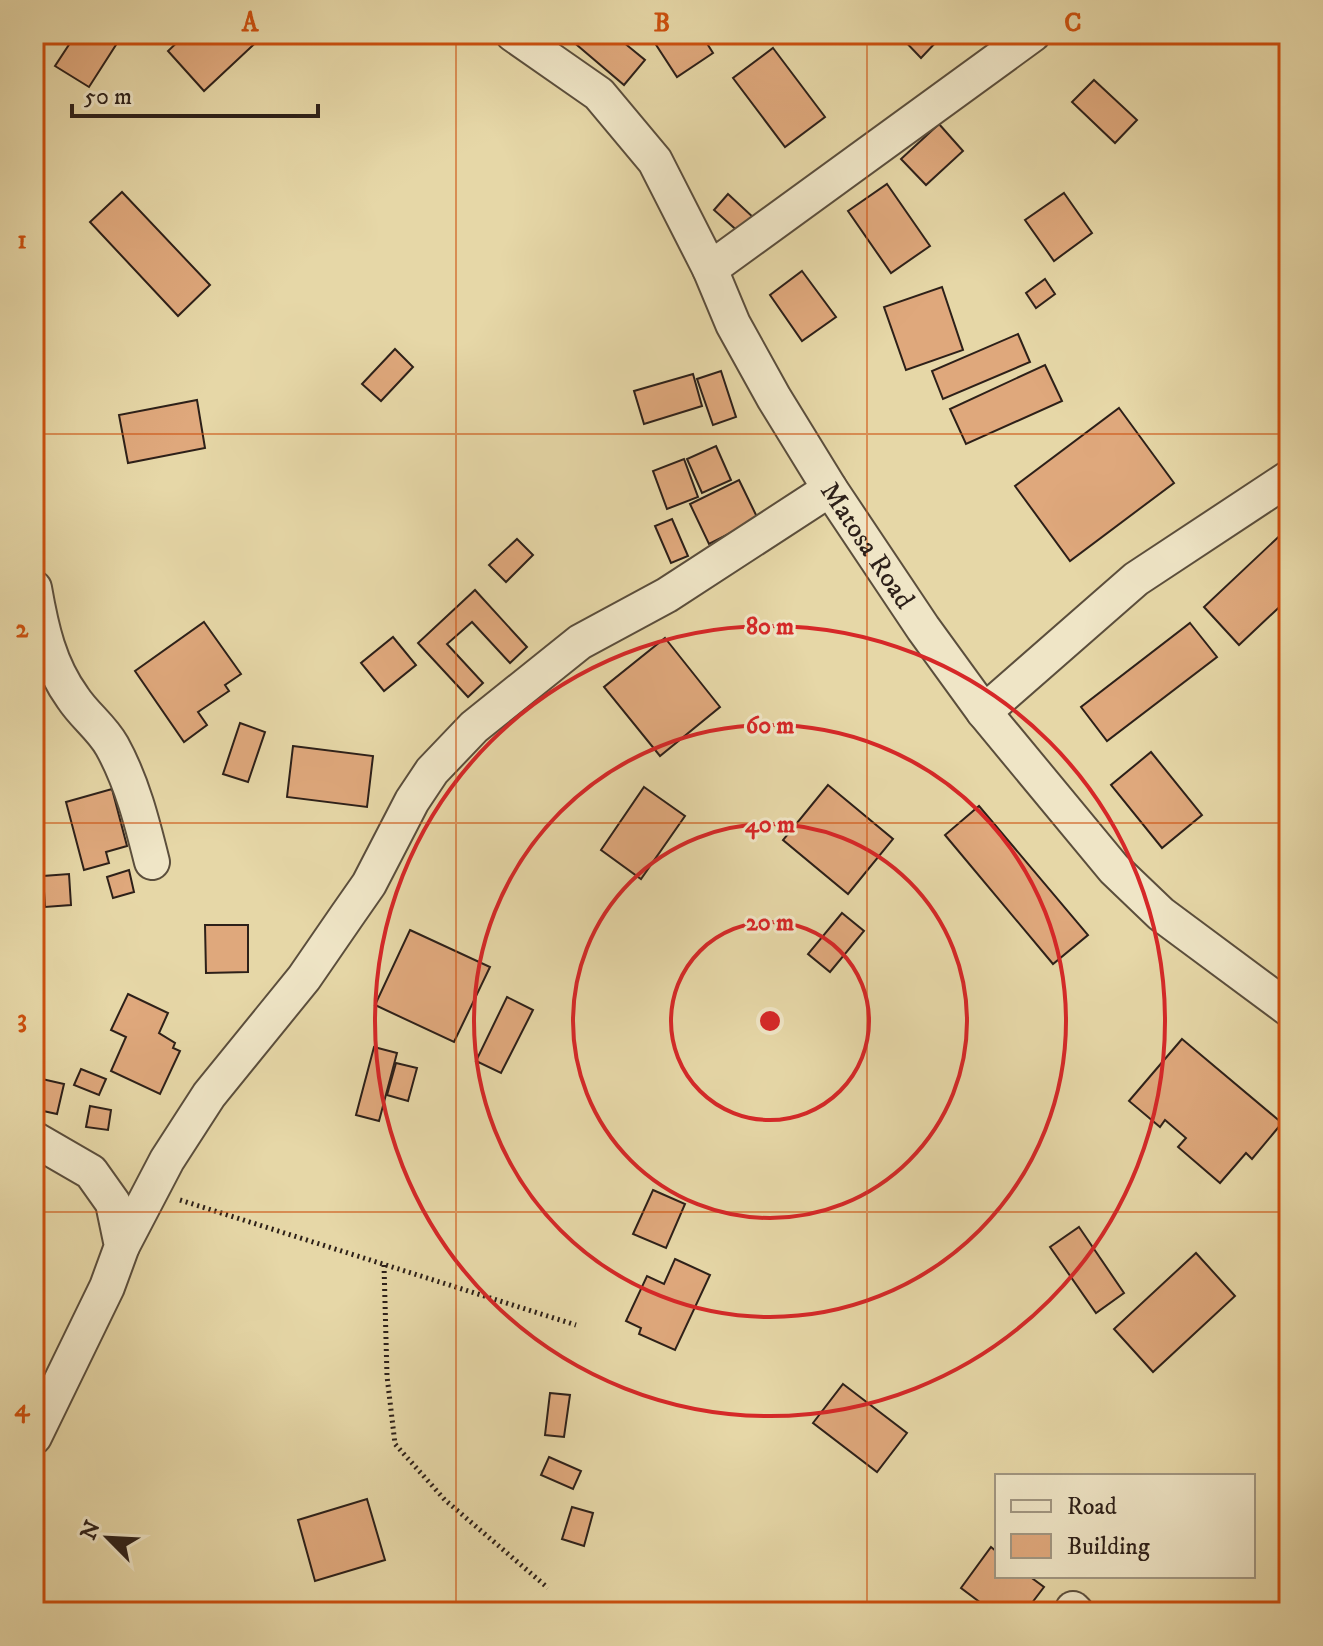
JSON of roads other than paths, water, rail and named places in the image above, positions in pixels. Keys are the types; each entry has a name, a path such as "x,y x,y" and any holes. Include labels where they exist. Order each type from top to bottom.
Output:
{"street":[{"name":"Matosa Road","path":"513,34 599,94 655,161 710,269 733,324 774,398 830,489 923,628 984,712 1114,869 1161,914 1289,1009"},
{"path":"710,269 1033,34"},
{"path":"984,712 1136,579 1289,478"},
{"path":"34,1437 107,1287 122,1246 149,1190 209,1095 304,978 361,895 412,801 432,771 474,727 580,642 667,595 830,489"},
{"path":"34,588 42,630 57,673 74,700 111,744 138,806 152,862"},
{"path":"34,1139 91,1172 113,1203 122,1246"}]}
